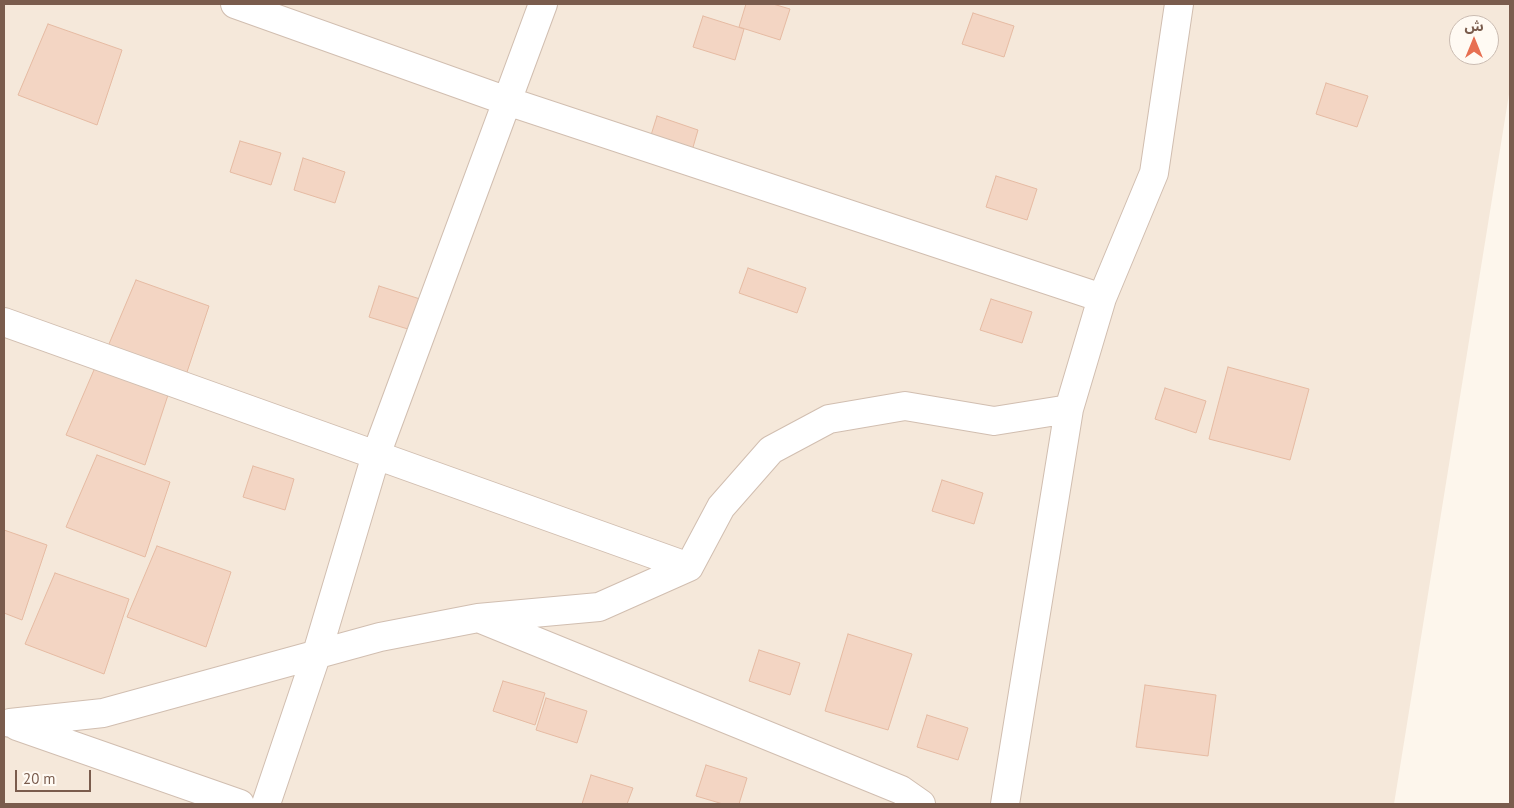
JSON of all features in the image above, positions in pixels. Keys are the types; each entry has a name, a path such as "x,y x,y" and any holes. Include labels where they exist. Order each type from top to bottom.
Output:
{"street":[{"path":"235,4 507,101 1102,298"},
{"path":"266,804 317,653 376,455 543,4"},
{"path":"1005,804 1069,409 1102,298 1154,173 1178,4"},
{"path":"4,322 689,567"},
{"path":"7,722 103,713 380,637 478,618 599,606 689,567 721,507 771,450 829,419 904,406 994,421 1069,409"},
{"path":"478,618 901,790 921,804"},
{"path":"7,722 240,804"}],"shaded area":[{"path":"4,4 1510,4 1510,88 1394,804 4,804"}],"building":[{"path":"746,4 773,4 790,9 780,40 739,27"},
{"path":"973,13 1014,26 1004,57 962,44"},
{"path":"703,16 744,29 735,60 693,47"},
{"path":"48,24 122,50 97,125 18,95"},
{"path":"1326,83 1368,96 1357,127 1316,114"},
{"path":"657,116 698,130 689,161 647,148"},
{"path":"240,141 281,153 271,185 230,172"},
{"path":"303,158 345,172 335,203 294,190"},
{"path":"996,176 1037,189 1027,220 986,207"},
{"path":"748,268 806,288 797,313 739,293"},
{"path":"136,280 209,306 184,381 106,351"},
{"path":"379,286 420,299 411,330 369,317"},
{"path":"991,299 1032,312 1022,343 980,330"},
{"path":"97,363 170,389 145,465 66,435"},
{"path":"1228,367 1309,389 1290,460 1209,439"},
{"path":"1165,388 1206,401 1196,433 1155,419"},
{"path":"97,455 170,482 145,557 66,527"},
{"path":"253,466 294,479 285,510 243,497"},
{"path":"942,480 983,493 974,524 932,511"},
{"path":"4,530 47,545 22,620 4,613"},
{"path":"157,546 231,572 206,647 127,617"},
{"path":"55,573 129,599 104,674 25,644"},
{"path":"848,634 912,654 888,730 825,711"},
{"path":"759,650 800,663 790,695 749,681"},
{"path":"503,681 545,693 535,725 493,711"},
{"path":"1145,685 1216,695 1208,756 1136,747"},
{"path":"546,698 587,711 577,743 536,730"},
{"path":"927,715 968,728 958,760 917,747"},
{"path":"706,765 747,778 739,804 723,804 696,796"},
{"path":"591,775 633,788 627,804 582,804"}]}
